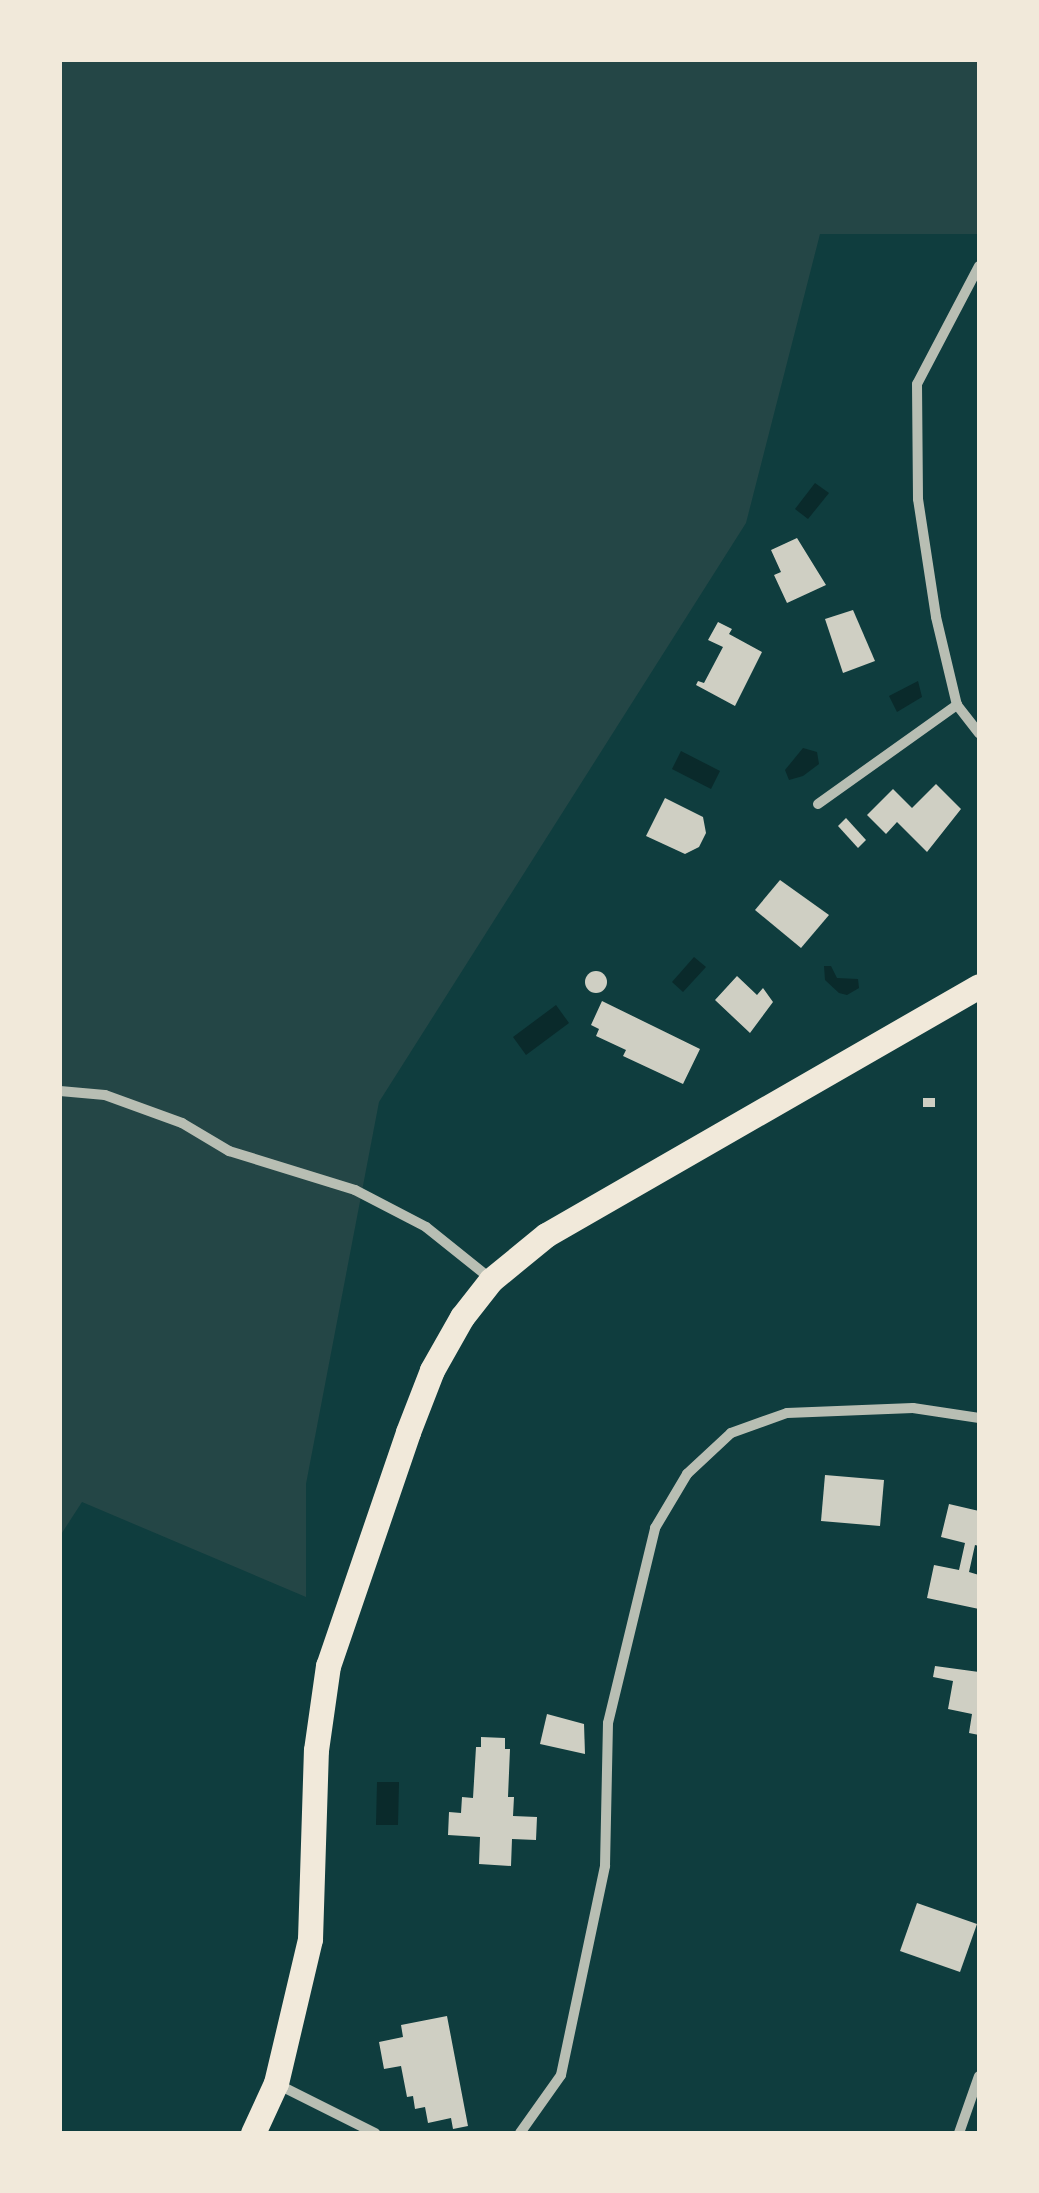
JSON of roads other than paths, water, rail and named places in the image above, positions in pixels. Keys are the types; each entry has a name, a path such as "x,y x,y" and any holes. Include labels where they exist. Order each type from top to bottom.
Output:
{"main road":[{"path":"253,2133 276,2083 310,1940 316,1750 328,1666 432,1370 462,1318 492,1280 546,1234 979,986"}],"street":[{"path":"979,266 917,384 918,499 936,617 957,705 979,733"},
{"path":"818,804 957,705"},
{"path":"60,1090 106,1095 182,1124 229,1151 355,1190 426,1227 492,1280"},
{"path":"520,2133 561,2075 605,1866 608,1723 655,1528 687,1474 731,1433 787,1413 913,1408 979,1418"},
{"path":"959,2133 979,2076"},
{"path":"276,2083 376,2133"}]}
